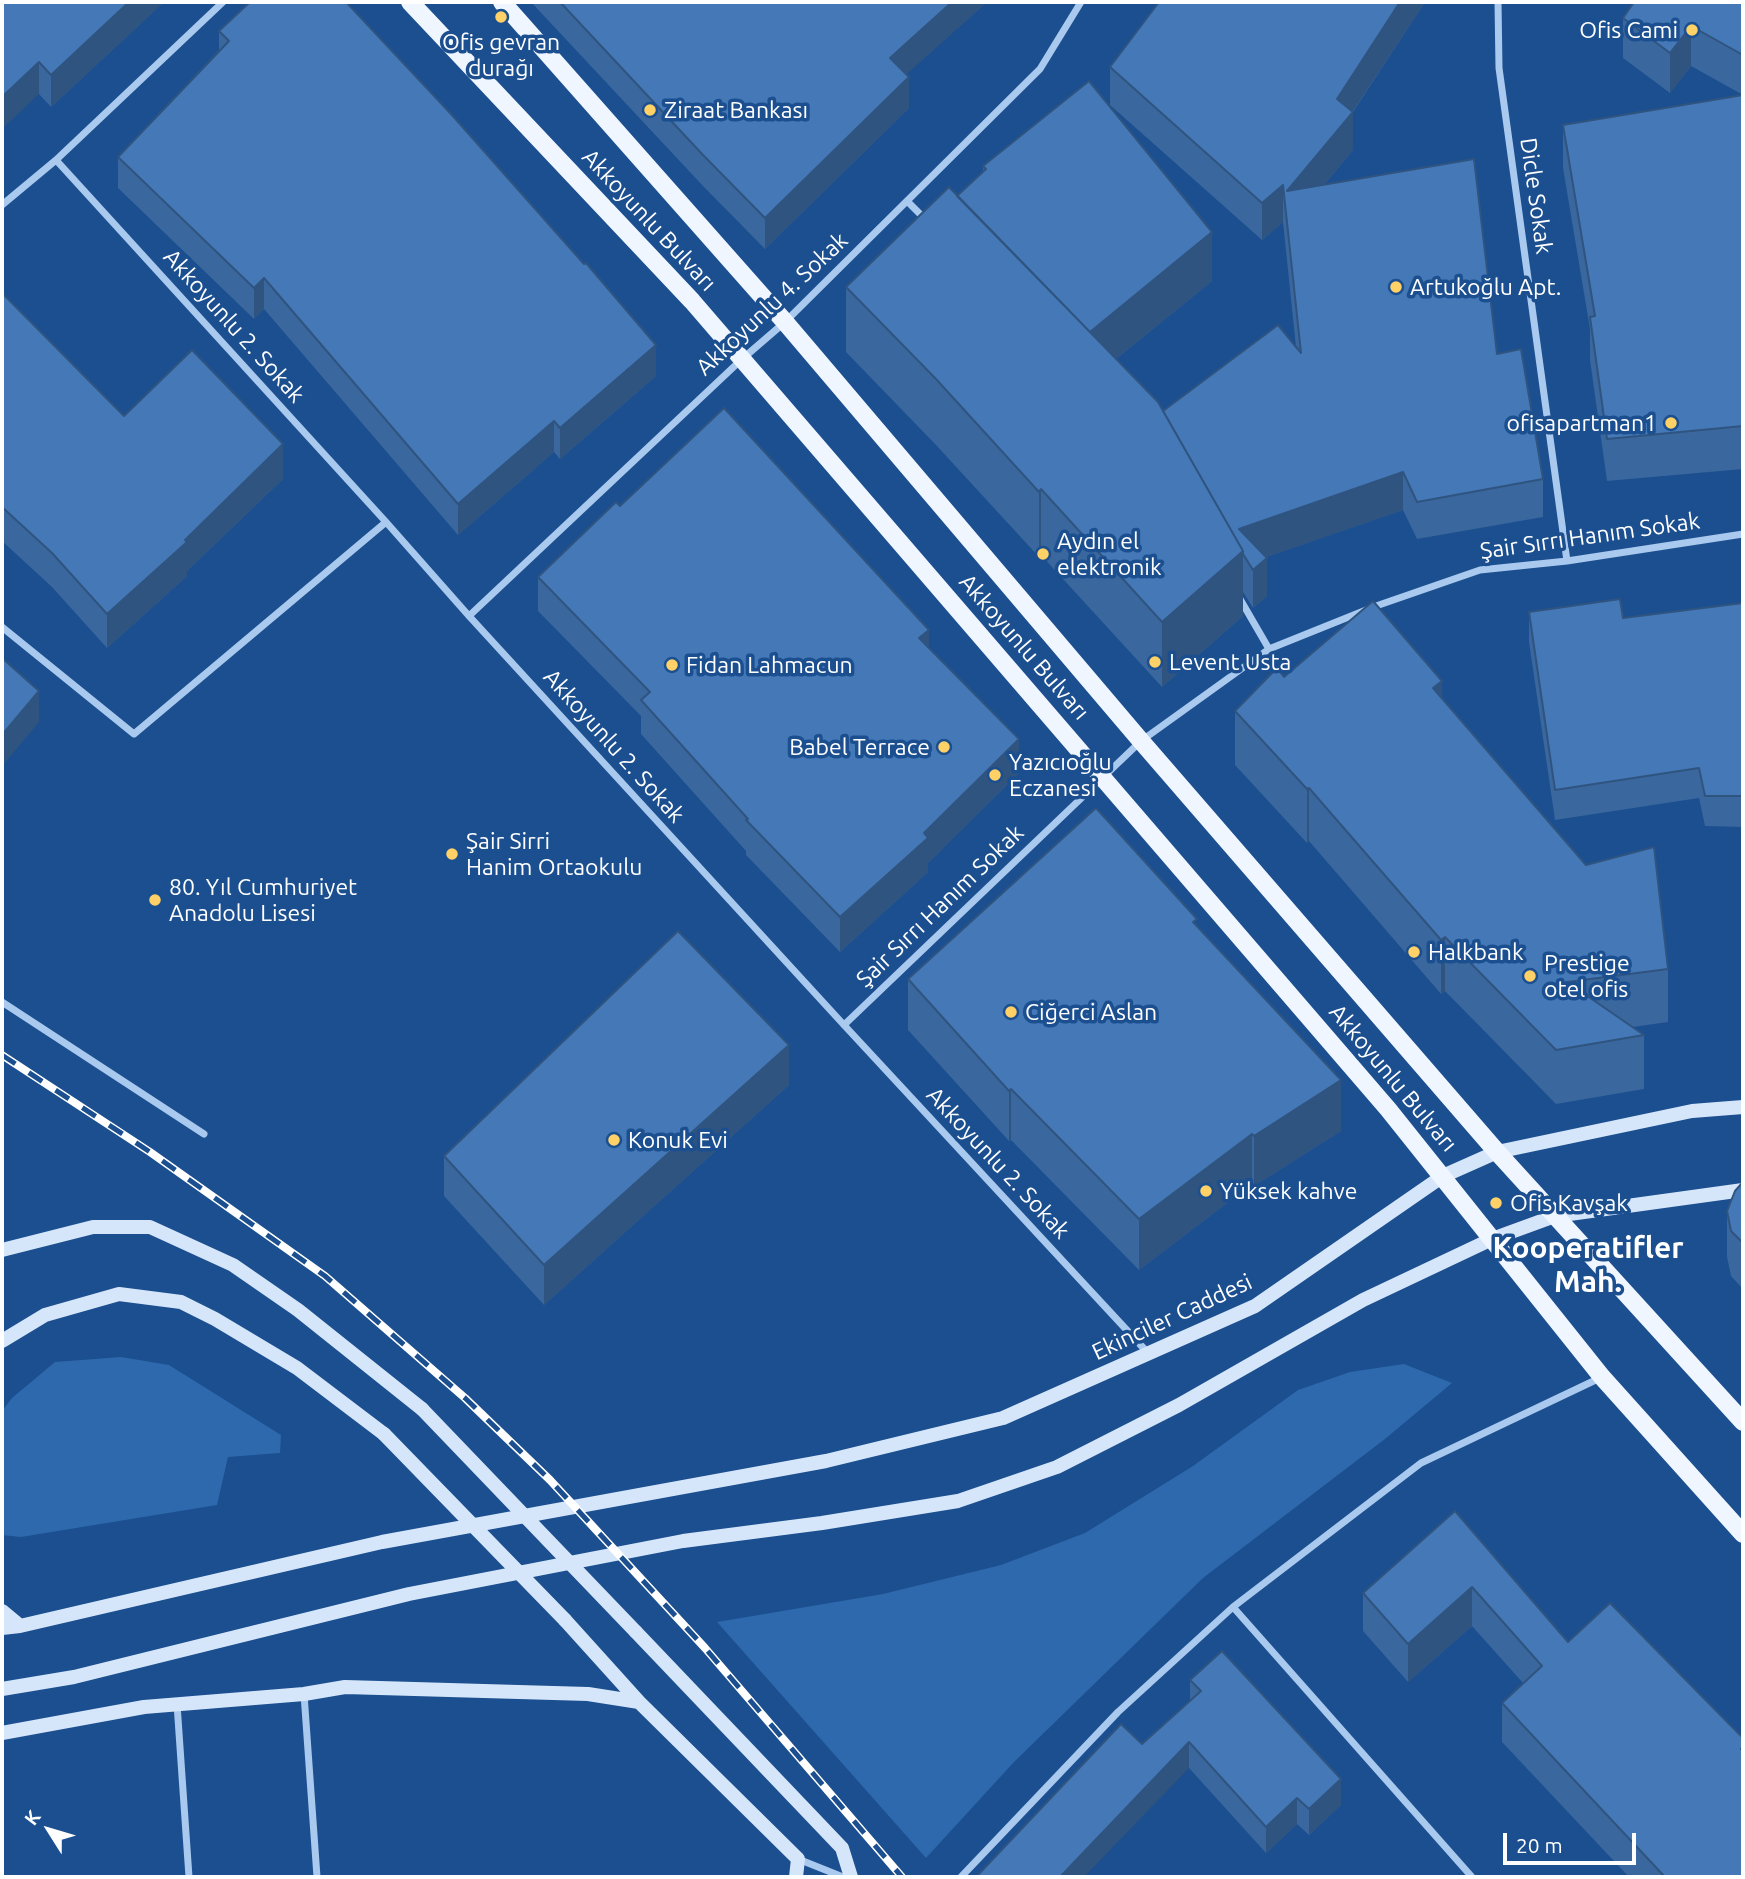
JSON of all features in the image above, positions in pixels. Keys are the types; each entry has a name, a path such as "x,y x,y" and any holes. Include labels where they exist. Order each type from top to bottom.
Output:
{"main road":[{"name":"Akkoyunlu Bulvarı","path":"410,2 692,300 1388,1109 1602,1377 1743,1534"},
{"name":"Akkoyunlu Bulvarı","path":"502,2 785,322 1141,741 1497,1152 1743,1422"},
{"name":"Ekinciler Caddesi","path":"2,1628 382,1542 826,1461 1003,1418 1255,1306 1443,1176 1497,1152 1692,1111 1743,1107"},
{"path":"2,1689 75,1677 409,1594 683,1541 822,1523 958,1501 1057,1467 1179,1405 1363,1300 1492,1239 1555,1216 1743,1190"},
{"path":"2,1250 93,1227 150,1227 233,1265 298,1310 422,1409 842,1848 851,1877"},
{"path":"2,1341 45,1315 119,1294 181,1302 215,1318 297,1368 384,1434 565,1620 639,1702 798,1859 796,1877"},
{"path":"2,1611 20,1626"},
{"path":"2,1733 144,1707 304,1694 345,1687 588,1695 639,1702"}],"street":[{"path":"2,205 56,160 223,2"},
{"name":"Akkoyunlu 4. Sokak","path":"469,615 741,359 785,322 1040,69 1081,2"},
{"name":"Dicle Sokak","path":"1498,2 1499,68 1567,561"},
{"name":"Akkoyunlu 2. Sokak","path":"56,160 844,1025 1149,1354"},
{"path":"907,201 936,230"},
{"path":"2,627 134,734 386,522"},
{"name":"Şair Sırrı Hanım Sokak","path":"844,1025 1141,741 1269,649 1479,569 1567,561 1743,534"},
{"path":"1236,592 1269,649"},
{"path":"2,1002 204,1134"},
{"path":"961,1877 1118,1712 1233,1607 1420,1462 1602,1377"},
{"path":"1233,1607 1472,1877"},
{"path":"304,1694 317,1877"},
{"path":"177,1704 189,1877"},
{"path":"798,1859 843,1877"}],"shaded area":[{"path":"121,1357 169,1365 281,1435 280,1453 228,1457 217,1505 21,1537 2,1535 2,1411 12,1398 55,1362"},
{"path":"1404,1364 1452,1383 1385,1439 1203,1578 1014,1762 926,1858 717,1622 883,1594 1001,1565 1085,1533 1193,1466 1298,1390 1350,1372"}],"building":[{"path":"2,2 129,2 51,75 39,62 2,97"},
{"path":"250,2 346,2 451,114 584,264 586,263 656,345 560,428 554,421 458,504 264,278 254,288 118,157 229,41 219,31"},
{"path":"560,2 952,2 890,58 909,77 765,218"},
{"path":"1159,2 1400,2 1337,99 1353,112 1287,191 1474,159 1497,354 1521,349 1543,479 1417,502 1403,472 1239,529 1267,558 1253,570 1163,411 1278,325 1301,353 1283,185 1262,203 1110,67"},
{"path":"1634,2 1743,2 1743,55 1691,26 1670,53 1623,18"},
{"path":"1089,81 1212,232 1090,332 957,196 986,169 983,166"},
{"path":"1743,95 1743,426 1607,439 1590,317 1595,316 1563,125"},
{"path":"949,187 1158,402 1243,551 1162,622 1041,489 1039,492 936,379 846,287"},
{"path":"2,293 124,416 192,350 283,444 185,540 187,542 107,614 52,553 2,507"},
{"path":"724,408 929,630 919,638 1019,739 924,833 928,838 840,917 746,820 748,819 641,700 650,692 538,577 616,502 620,506"},
{"path":"1620,599 1623,618 1743,603 1743,796 1705,796 1699,768 1555,790 1529,612"},
{"path":"1373,601 1442,681 1433,688 1586,865 1654,847 1668,969 1567,982 1644,1035 1556,1050 1445,937 1441,940 1309,788 1307,789 1235,711 1277,668 1284,677"},
{"path":"2,658 39,691 2,735"},
{"path":"1096,808 1197,919 1193,922 1341,1080 1254,1136 1252,1134 1139,1219 1011,1089 1009,1091 908,979"},
{"name":"Konuk Evi","path":"678,931 789,1045 544,1265 444,1156"},
{"path":"1743,1182 1743,1243 1731,1231 1727,1211 1735,1191"},
{"path":"1455,1511 1568,1642 1610,1603 1743,1738 1743,1877 1665,1877 1502,1703 1542,1666 1472,1587 1408,1644 1363,1593"},
{"path":"1222,1651 1341,1779 1309,1809 1297,1798 1266,1827 1189,1742 1060,1877 976,1877 1121,1724 1142,1744 1201,1691 1190,1680"}],"railway":[{"path":"2,1055 150,1152 325,1276 465,1398 550,1480 705,1648 902,1877"}],"place":[{"name":"Ofis gevran durağı","path":"501,17"},
{"name":"Ofis Cami","path":"1692,30"},
{"name":"Ziraat Bankası","path":"650,110"},
{"name":"Artukoğlu Apt.","path":"1396,287"},
{"name":"ofisapartman1","path":"1671,423"},
{"name":"Aydın el elektronik","path":"1043,554"},
{"name":"Levent Usta","path":"1155,662"},
{"name":"Fidan Lahmacun","path":"672,665"},
{"name":"Babel Terrace","path":"944,747"},
{"name":"Yazıcıoğlu Eczanesi","path":"995,775"},
{"name":"Şair Sirri Hanim Ortaokulu","path":"452,854"},
{"name":"80. Yıl Cumhuriyet Anadolu Lisesi","path":"155,900"},
{"name":"Halkbank","path":"1414,952"},
{"name":"Prestige otel ofis","path":"1530,976"},
{"name":"Ciğerci Aslan","path":"1011,1012"},
{"name":"Konuk Evi","path":"614,1140"},
{"name":"Yüksek kahve","path":"1206,1191"},
{"name":"Ofis Kavşak","path":"1496,1203"}],"district":[{"name":"Kooperatifler Mah.","path":"1588,1265"}]}
